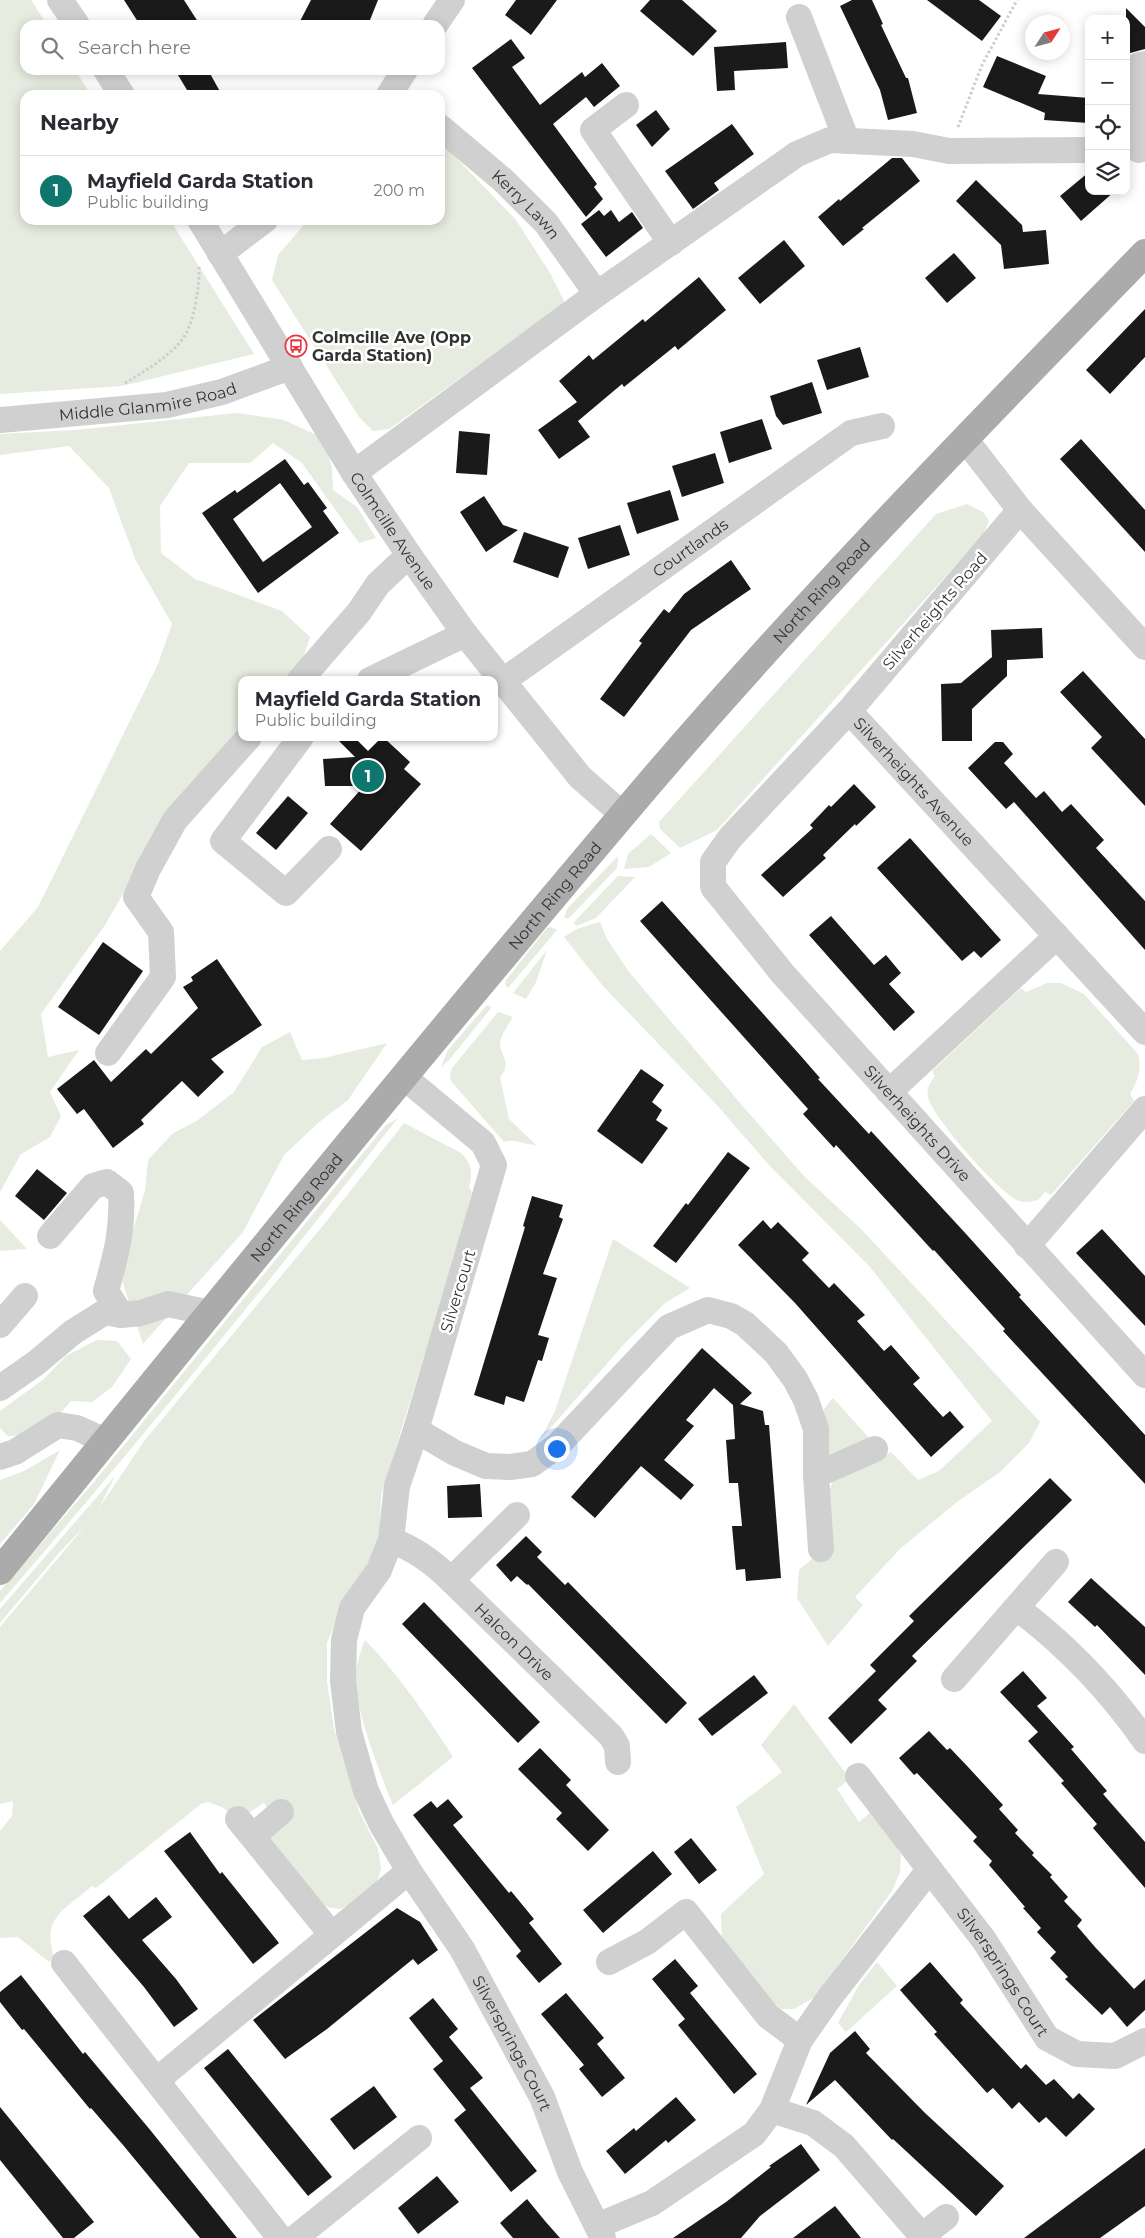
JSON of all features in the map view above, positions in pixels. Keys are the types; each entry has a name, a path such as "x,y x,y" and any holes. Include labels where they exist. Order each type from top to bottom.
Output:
{"main road":[{"name":"North Ring Road","path":"0,1571 512,945 623,815 805,610 964,439 1145,253"}],"street":[{"path":"60,0 74,20"},
{"path":"438,20 452,0"},
{"path":"799,17 847,141"},
{"path":"1137,150 1139,65 1145,64"},
{"path":"109,75 119,90"},
{"path":"626,105 593,130 671,243"},
{"name":"Kerry Lawn","path":"445,131 503,180 546,223 598,294"},
{"path":"354,472 598,294 797,154 830,140 913,144 949,151 1085,150"},
{"name":"Colmcille Avenue","path":"201,225 209,256 290,366 354,472 409,555 465,634 580,777 623,815"},
{"path":"209,256 257,225"},
{"name":"Middle Glanmire Road","path":"0,420 167,405 222,392 290,366"},
{"name":"Courtlands","path":"504,682 851,434 882,426"},
{"path":"964,439 1020,510 1145,647"},
{"name":"Silverheights Road","path":"849,711 1020,510"},
{"path":"303,676 359,612 378,584 409,555"},
{"path":"381,676 465,634"},
{"name":"Silverheights Avenue","path":"713,862 730,838 849,711 1145,1032"},
{"path":"108,1053 163,977 161,932 136,897 148,869 175,820 246,741"},
{"path":"298,741 223,841 286,893 329,849"},
{"name":"Silverheights Drive","path":"713,862 713,887 783,974 1145,1375"},
{"path":"889,1092 1057,936"},
{"name":"Silvercourt","path":"391,1540 397,1486 416,1430 494,1165 483,1143 404,1077"},
{"path":"1027,1246 1145,1109"},
{"path":"50,1236 93,1186 107,1182 121,1193 120,1243 106,1291 121,1315"},
{"path":"0,1325 25,1296"},
{"path":"0,1388 36,1363 73,1332 105,1312 121,1315 141,1313 168,1304 210,1314"},
{"path":"416,1430 455,1453 486,1466 510,1467 532,1464 558,1445 669,1327 708,1310 731,1316 745,1324 776,1353 795,1379 806,1400 816,1429 816,1475 821,1549"},
{"path":"0,1457 15,1452 58,1425 77,1428 106,1441"},
{"path":"816,1475 875,1449"},
{"path":"451,1580 517,1515"},
{"name":"Halcon Drive","path":"391,1540 411,1548 432,1561 611,1736 617,1746 618,1762"},
{"name":"Silversprings Court","path":"391,1540 379,1570 352,1608 344,1640 343,1680 349,1732 366,1791 381,1823 409,1871 462,1949 537,2088 570,2172 600,2232 652,2203 754,2134 772,2110 800,2040 830,1997 929,1870"},
{"path":"954,1679 1056,1562"},
{"path":"1017,1608 1048,1632 1101,1686 1128,1716 1145,1741"},
{"name":"Silversprings Court","path":"858,1776 984,1940 1047,2038 1077,2054 1116,2056 1145,2041"},
{"path":"281,1812 245,1827 332,1935"},
{"path":"157,2080 409,1871"},
{"path":"609,1962 647,1942 686,1912 768,2016 800,2040"},
{"path":"64,1963 280,2238"},
{"path":"772,2110 813,2123 844,2146 922,2236 946,2217"},
{"path":"294,2238 352,2179 419,2138"}],"path":[{"path":"949,151 982,65 1017,0"},
{"path":"123,384 159,362 182,340 192,316 209,256"}],"shaded area":[{"path":"0,0 31,0 44,20 20,20 20,75 78,75 88,90 20,90 20,225 173,225 254,354 122,386 0,394"},
{"path":"445,146 516,220 550,273 565,303 389,429 373,431 359,417 272,280 278,255 304,225 445,225"},
{"path":"237,413 284,420 323,438 332,467 333,490 357,507 376,538 359,543 302,463 273,443 250,463 189,463 160,506 161,553 195,579 282,611 310,637 303,658 287,676 238,676 238,730 216,755 162,826 105,925 41,1014 48,1057 79,1050 50,1092 61,1116 50,1137 21,1154 0,1192 0,951 38,907 158,664 172,624 136,561 109,488 69,446 0,455 0,434 75,430"},
{"path":"967,504 983,512 989,521 983,535 717,830 680,848 660,829 659,822 936,514"},
{"path":"651,834 671,853 649,867 624,869 628,854"},
{"path":"618,856 617,868 568,919 564,917 567,909"},
{"path":"618,876 635,877 596,918 576,926 574,922"},
{"path":"600,922 607,939 629,972 746,1110 805,1177 863,1231 1040,1422 1029,1443 1000,1472 957,1502 901,1548 855,1597 863,1605 828,1646 797,1598 799,1570 832,1542 829,1491 834,1478 872,1464 891,1452 918,1480 939,1471 992,1421 869,1266 769,1165 715,1103 603,986 564,937 577,929"},
{"path":"551,927 557,930 508,988 505,984 506,980 547,928"},
{"path":"547,950 536,982 526,999 513,993"},
{"path":"1047,983 1061,983 1084,994 1138,1054 1139,1070 1137,1080 1130,1094 1134,1101 1051,1195 1045,1192 1038,1200 1021,1202 1010,1196 968,1154 932,1107 928,1091 935,1076 932,1071 1021,988 1026,992"},
{"path":"487,1005 492,1007 450,1059 441,1067 448,1050"},
{"path":"498,1012 513,1017 500,1043 505,1067 500,1077 509,1119 536,1145 512,1141 504,1142 451,1081 450,1074 452,1068"},
{"path":"290,1032 302,1060 324,1058 387,1043 348,1100 318,1123 284,1155 243,1232 143,1344 124,1287 116,1254 134,1227 145,1190 148,1160 172,1134 198,1120 234,1092 262,1047"},
{"path":"398,1118 202,1363 0,1603 0,1591 93,1483 386,1125"},
{"path":"404,1123 461,1153 471,1169 469,1187 472,1192 451,1274 381,1496 380,1529 375,1551 341,1609 327,1643 327,1681 334,1729 359,1811 378,1849 381,1869 377,1882 350,1905 340,1909 327,1907 313,1896 268,1840 276,1820 264,1803 247,1814 230,1813 222,1807 208,1802 201,1804 96,1888 92,1886 58,1915 53,1923 51,1932 54,1957 49,1962 18,1937 0,1938 0,1831 12,1816 13,1801 0,1804 0,1627 86,1525 58,1554 0,1623 0,1609 115,1476 99,1508 145,1440 325,1223"},
{"path":"0,1220 27,1249 0,1251"},
{"path":"613,1239 690,1288 665,1303 625,1343 540,1440 555,1411"},
{"path":"97,1340 117,1341 131,1359 112,1387 92,1402 71,1401 43,1434 8,1436 0,1428 0,1411 44,1379 66,1356"},
{"path":"833,1398 870,1439 840,1458 826,1454 824,1409"},
{"path":"60,1450 34,1504 0,1544 0,1480 24,1471"},
{"path":"365,1640 412,1696 453,1757 393,1805 368,1738 358,1701 356,1670"},
{"path":"794,1704 850,1779 837,1789 859,1822 871,1812 901,1854 900,1872 892,1891 815,1997 794,2009 781,2009 770,2000 722,1941 721,1914 764,1874 736,1807 782,1772 761,1745"},
{"path":"877,1962 897,1986 846,2032 838,2023 859,1985"}],"building":[{"path":"124,0 184,0 197,20 137,20"},
{"path":"311,0 378,0 370,20 301,20"},
{"path":"516,0 557,0 531,35 505,15"},
{"path":"650,0 682,0 717,31 693,56 640,11"},
{"path":"852,0 872,0 883,24 881,25 906,78 908,78 917,113 888,120 880,90 840,6"},
{"path":"927,0 979,0 1001,16 982,41"},
{"path":"1126,8 1145,27 1145,49 1130,53 1130,15 1126,15"},
{"path":"511,39 525,58 512,67 540,105 582,72 585,77 602,63 620,86 594,107 586,97 553,124 597,184 594,187 603,199 586,217 472,68"},
{"path":"786,42 788,68 734,71 735,90 717,91 714,47"},
{"path":"997,56 1046,76 1038,94 1085,98 1085,123 1044,120 1045,113 983,87"},
{"path":"178,75 211,75 219,90 187,90"},
{"path":"656,110 670,129 652,147 636,125"},
{"path":"732,124 754,154 714,183 719,190 693,209 665,171"},
{"path":"892,158 902,158 920,181 843,246 818,217"},
{"path":"1085,175 1085,195 1110,195 1081,221 1060,196"},
{"path":"976,180 1022,225 1023,232 1046,230 1049,264 1004,269 1001,245 956,201"},
{"path":"599,210 604,216 611,210 619,222 632,212 643,228 606,257 581,224"},
{"path":"784,240 805,266 760,304 738,278"},
{"path":"954,253 976,278 947,303 925,278"},
{"path":"699,277 726,310 678,350 675,346 624,387 622,384 578,421 590,437 559,459 538,430 577,402 559,381 589,355 593,360 643,319 645,322"},
{"path":"1145,309 1145,357 1110,394 1086,370"},
{"path":"860,347 869,377 827,390 817,360"},
{"path":"812,382 822,413 783,425 776,416 770,396"},
{"path":"762,419 772,449 729,463 720,432"},
{"path":"459,431 490,434 487,475 456,473"},
{"path":"1081,439 1145,510 1145,552 1060,459"},
{"path":"715,453 724,483 682,497 672,466"},
{"path":"285,459 304,485 308,482 327,508 323,511 339,533 258,593 202,513 235,490 237,493","holes":["280,483 312,527 263,562 233,519"]},
{"path":"670,490 679,520 637,534 627,503"},
{"path":"484,496 503,525 518,530 486,552 460,512"},
{"path":"620,525 630,555 588,569 578,538"},
{"path":"524,532 569,547 558,578 513,562"},
{"path":"731,560 751,589 691,630 624,717 600,699 642,643 639,641 664,609 669,613 684,594"},
{"path":"1042,628 1043,658 1007,660 1007,676 972,709 972,741 942,741 941,684 961,683 992,657 991,630"},
{"path":"1083,671 1145,739 1145,806 1091,748 1102,737 1060,692"},
{"path":"339,741 387,741 410,762 404,769 421,784 361,851 330,824 364,786 325,786 323,759 355,757"},
{"path":"995,742 1003,742 1013,754 1004,763 1036,798 1044,791 1062,812 1071,804 1104,840 1096,848 1145,901 1145,950 1014,802 1006,809 968,768"},
{"path":"854,784 876,807 856,826 855,824 823,855 826,858 783,897 761,875 813,828 810,825 829,805 831,807"},
{"path":"288,796 308,813 276,850 256,833"},
{"path":"910,838 1001,940 981,958 974,951 962,961 877,868"},
{"path":"662,901 800,1055 820,1078 818,1079 869,1134 871,1131 967,1235 1021,1295 1019,1297 1145,1435 1145,1484 1003,1331 1005,1329 934,1250 836,1145 834,1148 803,1114 808,1109 640,921"},
{"path":"831,916 874,965 886,955 901,973 889,984 915,1012 894,1031 809,935"},
{"path":"103,942 143,971 99,1035 58,1007"},
{"path":"217,959 262,1025 211,1059 224,1072 198,1097 182,1081 141,1120 144,1124 113,1148 84,1109 77,1114 57,1089 94,1060 111,1082 146,1049 151,1054 198,1008 183,987 193,981 191,977"},
{"path":"641,1069 664,1085 652,1102 662,1110 656,1120 668,1128 642,1164 597,1131"},
{"path":"728,1152 750,1168 676,1263 653,1246 686,1203 688,1205"},
{"path":"37,1169 67,1193 44,1220 15,1196"},
{"path":"532,1196 563,1205 559,1217 563,1219 543,1274 557,1278 538,1335 549,1338 542,1361 538,1360 524,1402 506,1396 504,1405 474,1395 525,1227 523,1226"},
{"path":"763,1220 771,1229 778,1222 809,1253 802,1260 829,1288 834,1283 865,1315 857,1321 884,1351 891,1345 920,1378 913,1384 943,1417 950,1411 964,1427 931,1457 795,1303 738,1245"},
{"path":"1102,1229 1145,1276 1145,1326 1076,1253"},
{"path":"702,1348 752,1393 740,1404 763,1411 765,1425 769,1425 781,1578 746,1581 745,1569 736,1570 732,1526 742,1526 738,1483 729,1483 726,1440 735,1439 733,1405 714,1388 686,1420 694,1426 664,1460 694,1485 681,1500 641,1466 595,1518 571,1497"},
{"path":"1050,1478 1072,1500 912,1656 917,1661 878,1700 887,1709 851,1744 828,1718 876,1671 870,1665 914,1621 909,1616"},
{"path":"480,1484 482,1517 448,1518 447,1486"},
{"path":"526,1536 542,1552 537,1557 565,1585 568,1582 687,1703 666,1724 528,1584 517,1576 511,1582 496,1565"},
{"path":"1091,1578 1145,1627 1145,1675 1097,1625 1095,1627 1068,1602"},
{"path":"424,1602 540,1722 518,1743 402,1624"},
{"path":"1023,1671 1047,1698 1037,1706 1074,1747 1071,1749 1107,1791 1103,1794 1145,1842 1145,1888 1093,1828 1097,1824 1061,1783 1064,1781 1028,1741 1038,1732 1000,1692"},
{"path":"754,1675 768,1693 712,1736 698,1719"},
{"path":"929,1731 947,1750 950,1748 1003,1805 999,1809 1018,1830 1015,1833 1034,1853 1032,1855 1052,1875 1050,1877 1068,1897 1064,1901 1082,1920 1077,1926 1095,1947 1134,1989 1145,1979 1145,2010 1127,2027 1110,2007 1102,2015 1065,1979 1068,1977 1050,1958 1056,1952 1037,1932 1041,1928 1023,1908 1025,1907 989,1865 992,1861 973,1841 977,1837 917,1773 914,1775 899,1758"},
{"path":"540,1748 571,1780 566,1785 609,1830 588,1851 556,1819 562,1813 518,1769"},
{"path":"448,1799 463,1817 453,1825 509,1893 511,1891 534,1919 529,1923 562,1964 539,1983 516,1956 521,1951 413,1815 431,1801 437,1808"},
{"path":"190,1832 220,1874 222,1872 279,1943 253,1964 164,1851"},
{"path":"691,1838 717,1870 699,1884 674,1852"},
{"path":"653,1851 672,1874 603,1933 583,1910"},
{"path":"109,1895 129,1919 156,1897 172,1917 142,1940 176,1979 198,2009 174,2027 144,1987 83,1916"},
{"path":"397,1908 420,1922 438,1950 418,1965 413,1959 327,2029 285,2059 253,2020"},
{"path":"675,1959 698,1986 690,1993 757,2074 734,2094 678,2025 685,2019 652,1979"},
{"path":"930,1962 963,2000 960,2003 1021,2069 1026,2064 1046,2085 1054,2079 1073,2099 1079,2093 1095,2109 1066,2137 1046,2117 1039,2123 1019,2102 1012,2109 993,2088 987,2093 934,2034 937,2032 900,1990"},
{"path":"21,1975 83,2054 85,2052 237,2238 200,2238 24,2029 22,2030 0,2002 0,1992"},
{"path":"566,1993 604,2038 597,2044 625,2078 602,2097 579,2069 584,2065 541,2014"},
{"path":"433,1998 458,2029 449,2037 483,2078 470,2088 537,2171 511,2192 454,2120 466,2110 433,2069 443,2061 409,2018"},
{"path":"855,2031 870,2049 866,2053 925,2113 1004,2186 976,2216 892,2140 835,2080 806,2105 830,2053"},
{"path":"228,2049 332,2177 308,2196 204,2068"},
{"path":"374,2086 397,2117 354,2150 330,2119"},
{"path":"676,2097 696,2120 668,2143 666,2140 625,2174 606,2151 634,2128 636,2131"},
{"path":"0,2107 94,2222 74,2238 63,2238 0,2160"},
{"path":"801,2144 820,2170 760,2216 741,2238 673,2238 726,2202 771,2167 769,2166"},
{"path":"1145,2148 1145,2206 1100,2238 1024,2238"},
{"path":"437,2176 459,2202 418,2234 398,2208"},
{"path":"527,2199 560,2238 513,2238 500,2223"},
{"path":"835,2206 861,2238 793,2238"}],"place":[{"name":"Colmcille Ave (Opp Garda Station)","path":"296,346"},
{"name":"Mayfield Garda Station","path":"368,776"}]}
